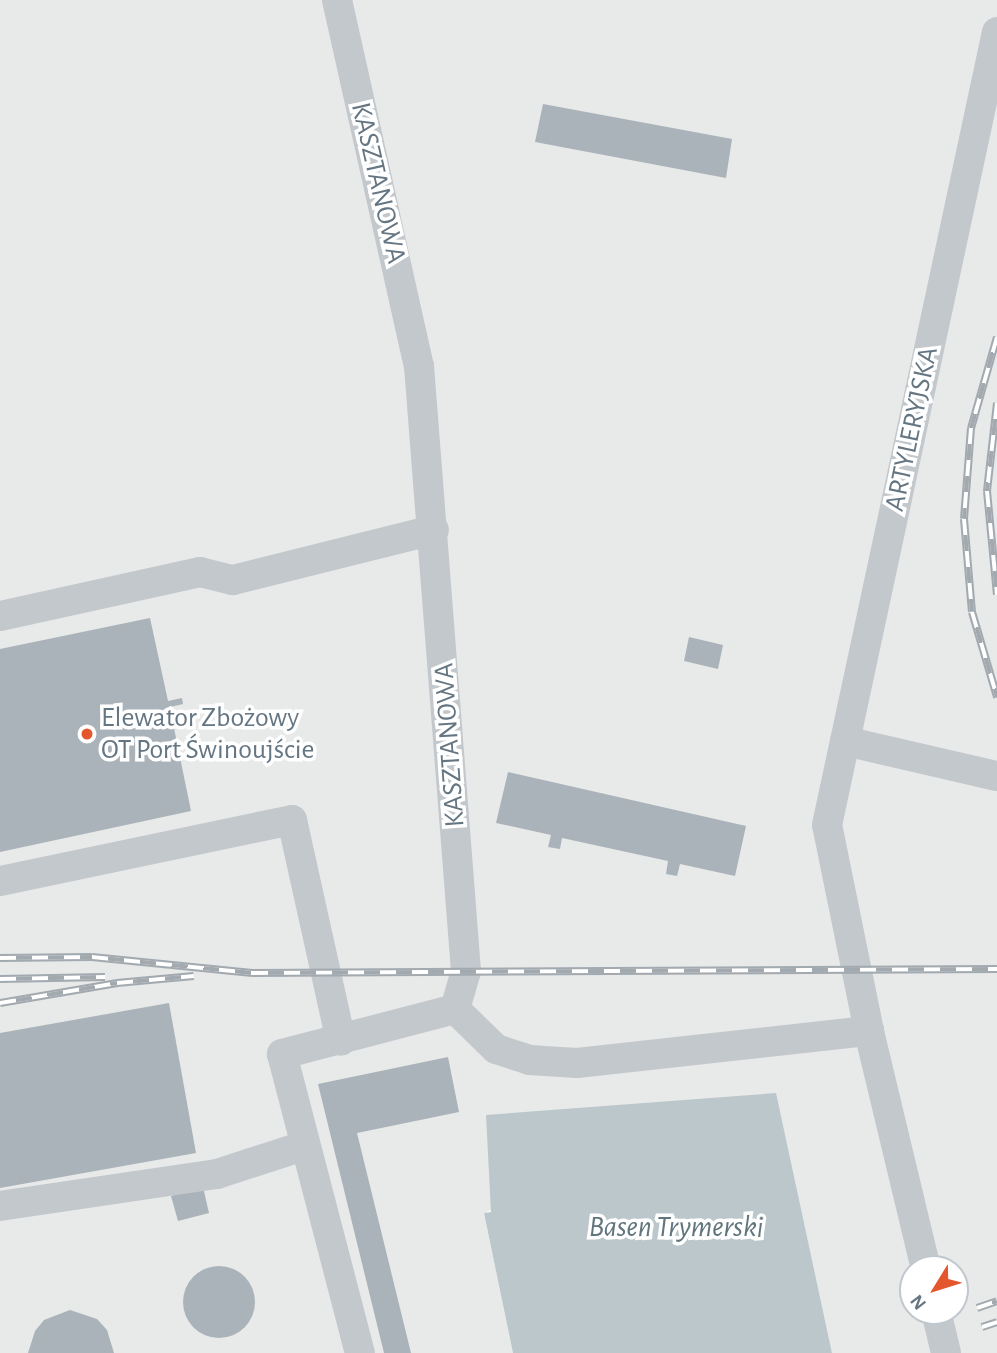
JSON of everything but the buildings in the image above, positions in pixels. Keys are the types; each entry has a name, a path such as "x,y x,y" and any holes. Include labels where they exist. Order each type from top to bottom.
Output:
{"lane":[{"name":"KASZTANOWA","path":"337,0 419,366 465,941 466,971 454,1009"},
{"name":"ARTYLERYJSKA","path":"869,1031 827,825 997,32"},
{"path":"0,617 200,572 233,580 434,530"},
{"path":"845,741 997,776"},
{"path":"0,881 292,820 341,1041"},
{"path":"360,1353 303,1146 282,1054 341,1041 454,1009 496,1049 529,1060 577,1063 869,1031 923,1255"},
{"path":"0,1206 217,1174 303,1146"},
{"path":"939,1325 946,1353"}],"shaded area":[{"path":"0,0 997,0 997,1353 832,1353 775,1093 484,1213 513,1353 0,1353"}],"water":[{"name":"Basen Trymerski","path":"776,1093 832,1353 513,1353 484,1213 491,1212 486,1115"}],"railway":[{"path":"997,337 971,428 964,519 972,612 997,697"},
{"path":"997,403 987,491 997,595"},
{"path":"0,958 92,957 252,973 997,969"},
{"path":"0,1003 117,983 194,976"},
{"path":"0,979 105,977"},
{"path":"977,1308 997,1301"},
{"path":"982,1327 997,1322"}],"place":[{"name":"Elewator Zbożowy OT Port Świnoujście","path":"87,734"}]}
